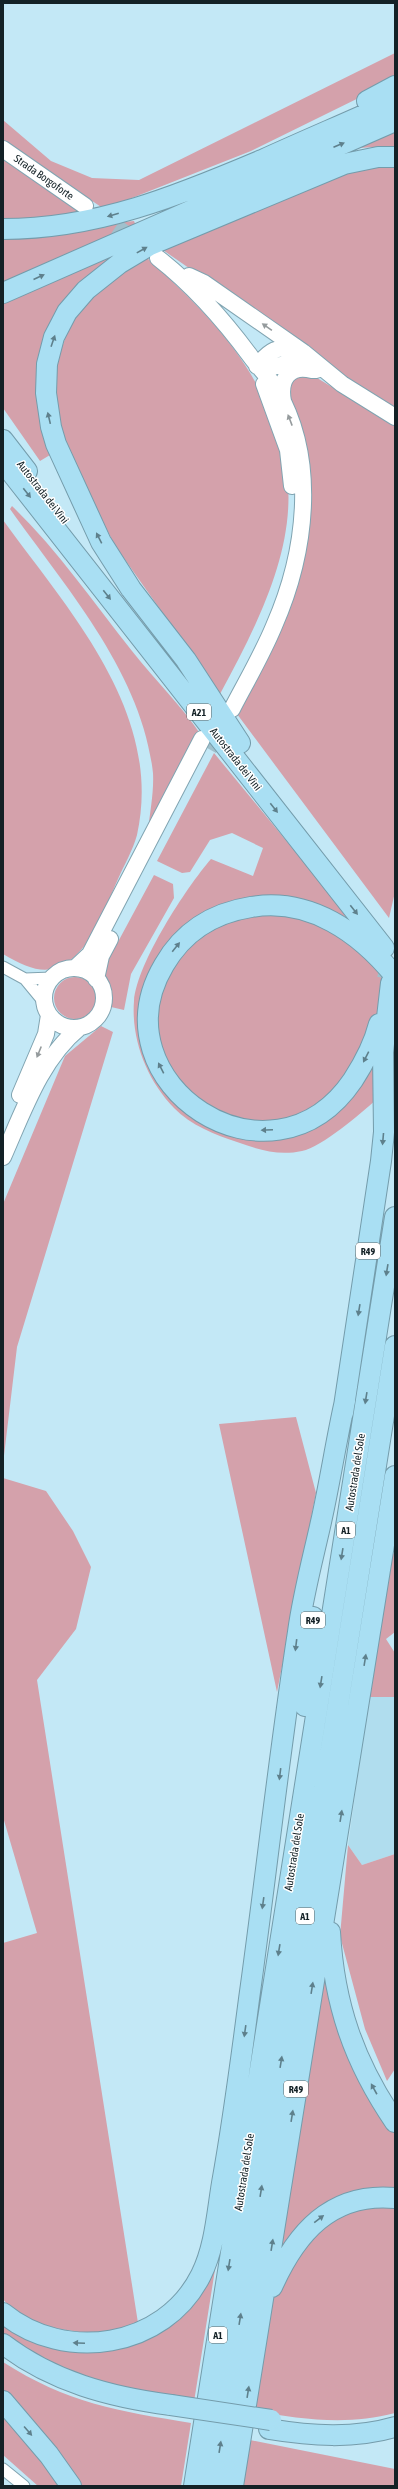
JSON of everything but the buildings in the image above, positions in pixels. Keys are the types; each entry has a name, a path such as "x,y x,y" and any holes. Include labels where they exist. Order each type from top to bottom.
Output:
{"highway":[{"path":"164,199 205,176 303,132 395,86"},
{"path":"3,229 31,229 82,223 164,199 226,175 395,101"},
{"path":"3,293 175,216 395,121"},
{"path":"175,216 235,199 343,159 378,152 395,152"},
{"path":"240,743 186,660 112,561 93,526 51,427 46,393 50,350 60,324 75,302 97,280 135,253 337,167 360,160 395,157"},
{"name":"Autostrada dei Vini","path":"3,440 395,940"},
{"name":"Autostrada dei Vini","path":"3,462 392,975"},
{"path":"270,905 286,906 322,917 363,941 392,975 377,1030 359,1071 347,1088 329,1107 298,1125 262,1130 232,1127 215,1121 179,1095 162,1070 155,1055 149,1023 152,996 158,974 173,950 182,939 194,929 222,914 236,909 270,905"},
{"name":"R49","path":"296,1842 311,1636 381,1161 384,1132 383,1052 392,975"},
{"name":"Autostrada del Sole","path":"194,2486 395,1217"},
{"name":"Autostrada del Sole","path":"214,2486 395,1346"},
{"path":"3,2313 23,2327 48,2338 80,2343 117,2340 143,2331 174,2310 194,2287 206,2261 215,2230 242,2051 298,1630 345,1401"},
{"name":"R49","path":"233,2486 395,1476"},
{"path":"385,1542 395,1497"},
{"path":"335,1855 330,1931 338,1999 364,2071 395,2122"},
{"path":"259,2325 271,2288 284,2261 311,2225 343,2205 371,2198 395,2198"},
{"path":"3,2344 20,2357 68,2382 171,2409"},
{"path":"3,2357 25,2372 63,2390 108,2404 171,2409 270,2424 321,2435 365,2433 395,2427"},
{"path":"3,2401 49,2455 71,2486"},
{"path":"270,2424 334,2426 395,2417"}],"main road":[{"name":"Strada Borgoforte","path":"3,149 85,206"},
{"path":"158,258 214,308 276,389 295,432 302,464 303,505 299,540 290,580 275,624 228,704 271,604 286,551 292,516 292,479 288,450 257,366"},
{"path":"171,268 204,283 303,352 336,381"},
{"path":"257,366 267,354 278,348 290,348 303,352"},
{"path":"257,366 270,368 288,362 301,362 336,381 395,417"},
{"path":"283,402 281,384 292,372 308,369 336,381"},
{"path":"3,1132 43,1040 47,1008 47,985 59,972 75,968 90,954 206,744 101,956 96,979"},
{"path":"3,1157 37,1084 55,1052 79,1028 96,1018 102,1007 102,989 96,979 90,973 75,968"},
{"path":"47,1008 62,1026 79,1028"}],"street":[{"path":"3,967 25,979 47,1008"},
{"path":"25,979 52,978"},
{"path":"3,2469 24,2486"}],"shaded area":[{"path":"395,53 395,79 381,87 251,151 104,209 3,140 3,120 51,161 92,178 139,180"},
{"path":"395,129 395,146 358,148 329,157"},
{"path":"3,159 85,214 55,219 3,220"},
{"path":"395,162 395,411 160,248 351,168"},
{"path":"134,221 136,226 3,283 3,235"},
{"path":"131,246 54,324 55,452 40,461 3,408 3,301"},
{"path":"146,257 207,316 234,349 246,367 257,385 267,409 284,459 287,474 288,503 286,531 279,560 259,616 247,643 220,694 116,547 71,463 59,433 53,374 74,312 132,263"},
{"path":"309,373 395,423 395,892 389,918 237,714 302,557 288,381"},
{"path":"12,506 44,540 74,576 132,651 185,713 201,735 148,830 153,773 146,736 134,701 118,666 98,633 77,601 10,509"},
{"path":"3,520 82,627 105,666 124,706 137,747 142,790 137,835 131,852 96,929 86,944 67,963 57,968 48,970 27,966 3,954"},
{"path":"214,753 344,911 345,916 343,918 303,906 201,918 145,1020 190,1110 291,1130 374,1053 376,1100 330,1137 302,1151 285,1153 261,1150 212,1133 188,1120 174,1108 156,1085 138,1045 134,1016 134,1001 137,985 153,947 176,907 211,859 253,876 263,848 232,833 210,840 190,872 182,873 157,861"},
{"path":"154,875 173,884 174,898 131,974 124,1010 111,1007 105,993 105,966"},
{"path":"271,910 328,926 384,974 378,1011 372,1033 343,1087 295,1120 245,1123 193,1099 161,1053 155,1018 163,977 207,927"},
{"path":"75,977 90,983 96,998 90,1013 75,1019 60,1013 54,998 60,983"},
{"path":"395,1001 395,1128 392,1146 391,1058"},
{"path":"101,1026 113,1032 17,1347 3,1464 3,1204 65,1056"},
{"path":"296,1417 316,1493 277,1692 219,1424"},
{"path":"3,1478 46,1491 73,1531 91,1567 76,1629 37,1680 138,2323 120,2330 92,2334 54,2328 15,2314 3,2299 3,1943 37,1933 3,1817"},
{"path":"395,1551 395,1632 386,1639 395,1653 395,1697 369,1697 392,1556"},
{"path":"369,1697 395,1697 395,1854 362,1865 348,1845"},
{"path":"348,1845 362,1865 395,1854 395,2069 387,2081 365,2029 340,1936"},
{"path":"323,1958 395,2126 395,2194 368,2193 278,2264"},
{"path":"395,2201 395,2413 359,2419 322,2420 250,2410 262,2340 277,2285 324,2219"},
{"path":"217,2257 194,2402 85,2381 19,2348 3,2334 3,2319 20,2331 137,2338"},
{"path":"3,2362 26,2376 71,2396 116,2409 191,2423 181,2486 79,2486 44,2438 3,2390"},
{"path":"3,2407 65,2486 38,2486 3,2455"},
{"path":"245,2439 395,2469 395,2486 237,2486"}],"tunnel":[{"path":"96,213 140,243"},
{"path":"209,749 222,726"},
{"path":"387,979 395,946"}]}
